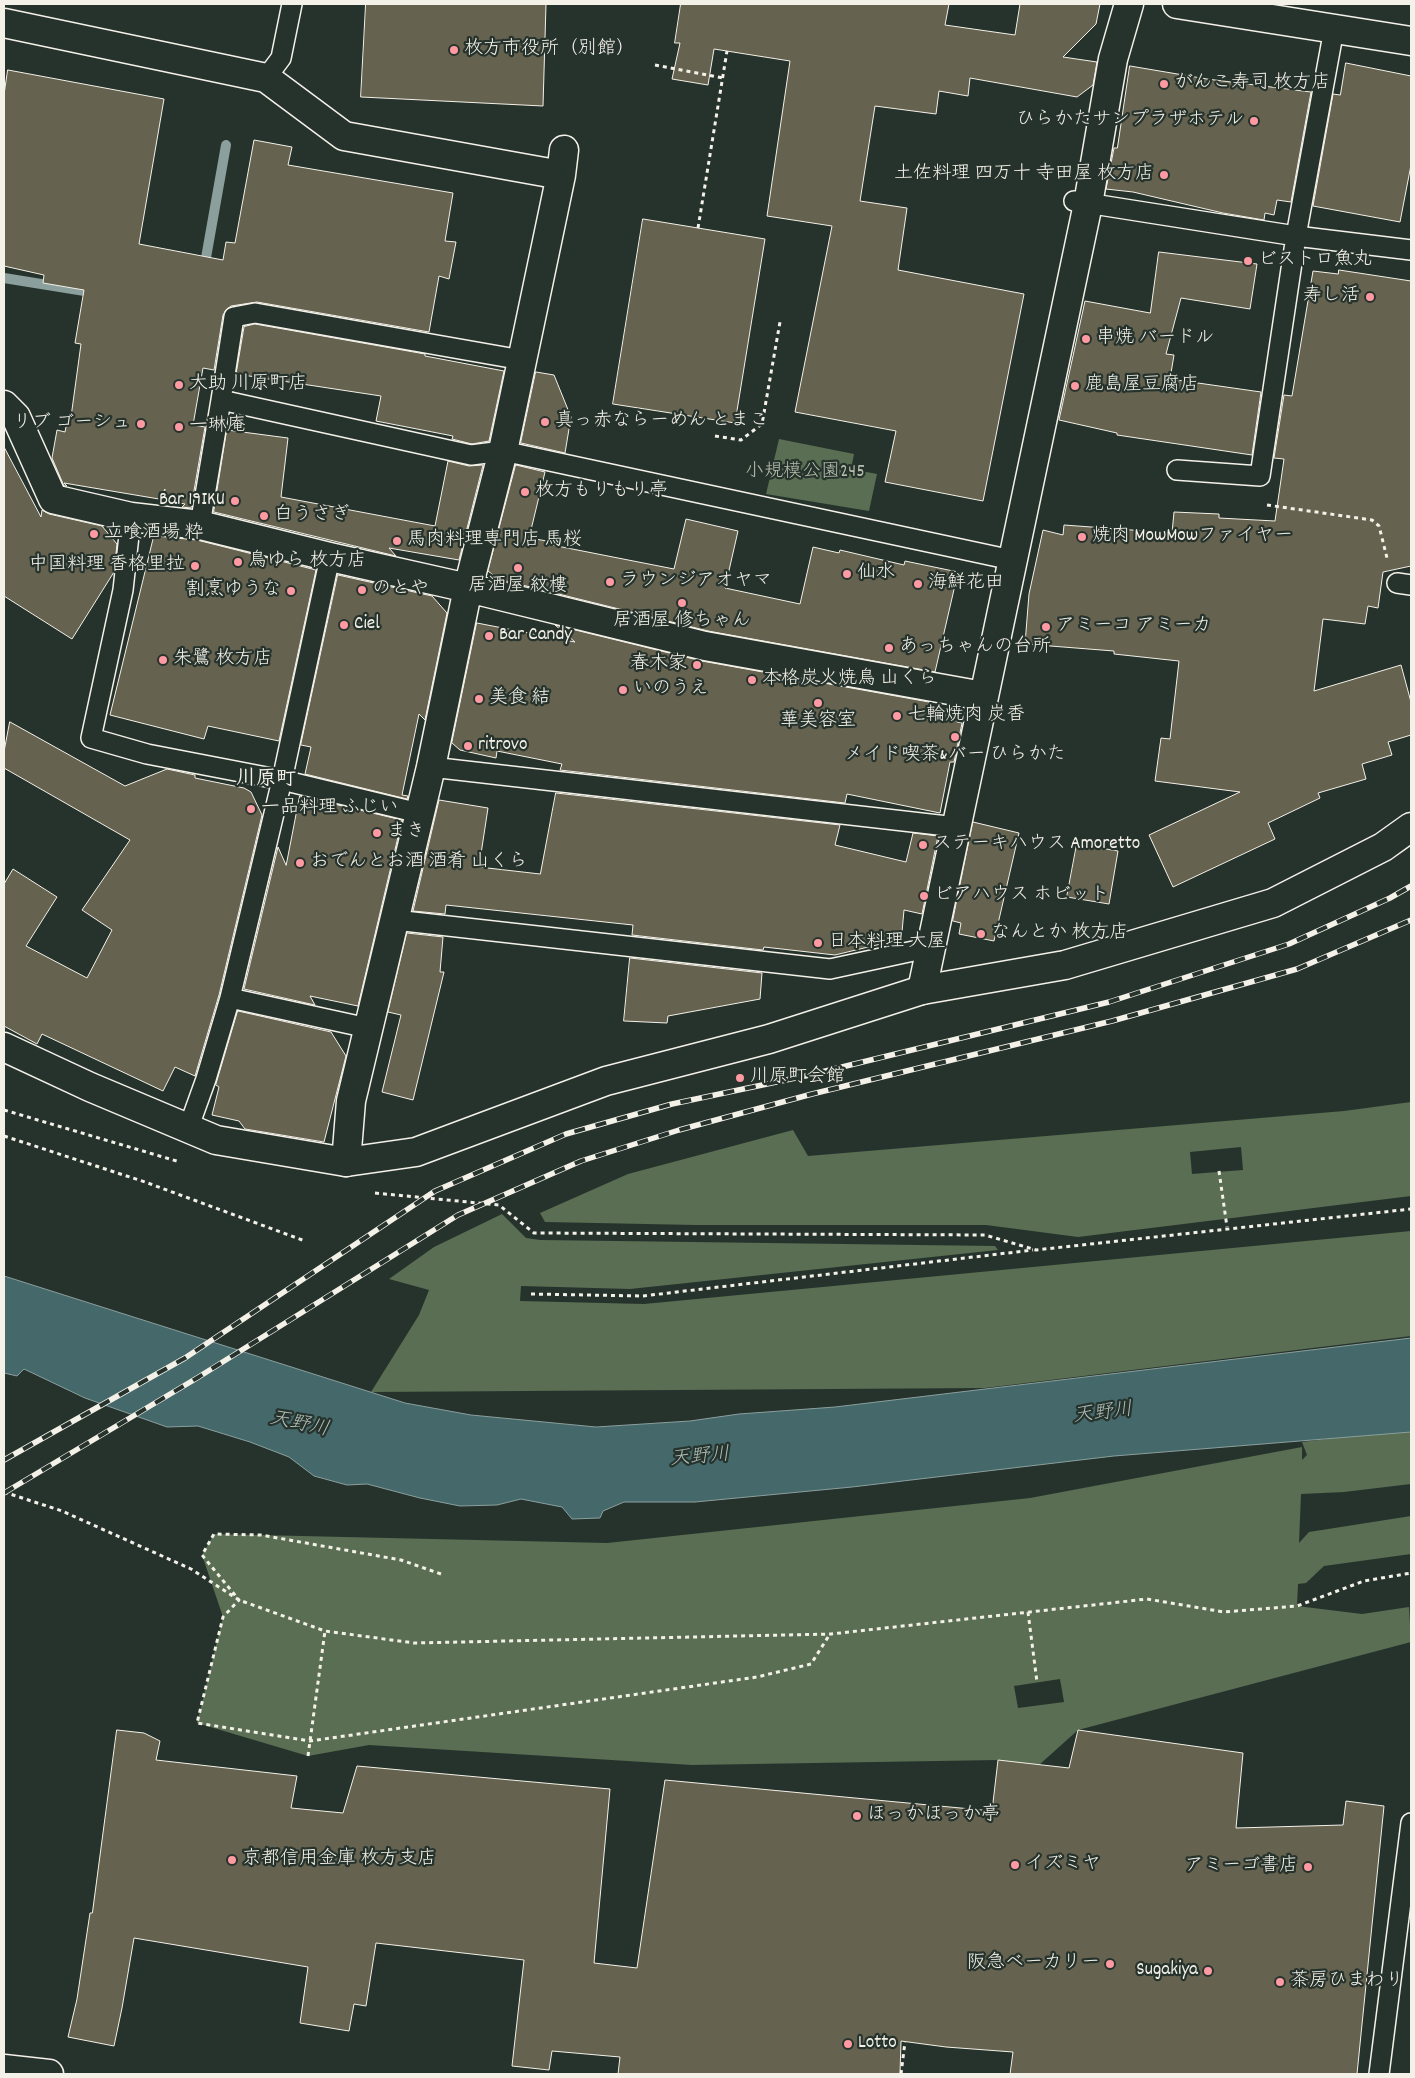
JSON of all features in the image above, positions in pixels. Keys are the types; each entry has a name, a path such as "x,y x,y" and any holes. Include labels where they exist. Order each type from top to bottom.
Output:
{"street":[{"path":"922,990 1012,560 1081,203 1113,58 1129,4"},
{"path":"1177,4 1411,41"},
{"path":"4,23 266,78 344,136 563,162 503,451 468,588 431,767 351,1101 346,1162"},
{"path":"4,405 16,417 53,500 131,517 200,525 705,646 983,696"},
{"path":"4,1047 90,1088 216,1140 346,1162 416,1152 606,1081 770,1038 922,990 1065,965 1273,903 1383,847 1411,827"},
{"path":"4,2069 48,2074"}],"lane":[{"path":"266,78 281,58 292,4"},
{"path":"1177,470 1260,476 1296,236 1334,29"},
{"path":"1081,203 1296,236 1411,250"},
{"path":"200,525 234,317 255,313 522,360"},
{"path":"221,400 471,455 503,451 1012,560"},
{"path":"131,517 123,590 91,738 147,754 282,780 419,813"},
{"path":"188,1129 206,1079 230,998 282,780 330,557"},
{"path":"431,767 956,828"},
{"path":"395,920 830,969 932,947"},
{"path":"230,998 368,1028"},
{"path":"1379,2074 1411,1823"}],"path":[{"path":"698,228 727,51"},
{"path":"655,65 723,78"},
{"path":"715,436 741,440 762,424 780,322"},
{"path":"1260,476 1265,484 1266,504 1372,520 1379,526 1391,576 1404,584"},
{"path":"4,1136 145,1182 305,1241"},
{"path":"1219,1171 1227,1227"},
{"path":"375,1193 499,1205 534,1233 985,1235 1036,1250"},
{"path":"531,1294 643,1296 1411,1209"},
{"path":"4,1492 62,1512 191,1569 240,1600 325,1631 414,1643 831,1634 1147,1599 1224,1612 1297,1606 1364,1581 1411,1573"},
{"path":"240,1600 202,1556 214,1534 261,1535 401,1560 441,1574"},
{"path":"240,1600 223,1617 197,1723 310,1741 608,1700 757,1676 811,1664 831,1634"},
{"path":"1028,1612 1037,1682"},
{"path":"308,1756 325,1631"},
{"path":"901,2074 904,2042"}],"green space":[{"name":"小規模公園245","path":"779,439 854,454 851,469 877,474 869,511 766,494"},
{"path":"1411,1102 1411,1196 1078,1237 986,1225 696,1225 545,1222 540,1213 628,1174 793,1130 808,1156 1344,1111","holes":["1241,1147 1243,1170 1192,1174 1190,1152"]},
{"path":"502,1214 526,1238 540,1240 995,1246 998,1250 630,1289 521,1286 520,1301 644,1304 1411,1231 1411,1336 985,1388 371,1392 419,1315 429,1290 389,1279 434,1247"},
{"path":"1411,1429 1411,1484 1344,1492 1301,1494 1299,1543 1309,1532 1411,1516 1411,1554 1324,1566 1306,1583 1298,1584 1297,1606 1362,1614 1409,1607 1411,1642 1078,1730 1039,1765 998,1760 692,1765 369,1745 308,1756 197,1723 223,1617 202,1555 214,1534 607,1543 1030,1498 1302,1447 1302,1460 1307,1455 1302,1442","holes":["1060,1679 1064,1702 1018,1708 1014,1686"]}],"water":[{"name":"天野川","path":"4,1276 405,1403 471,1415 596,1427 690,1421 739,1414 835,1407 1411,1338 1411,1432 1114,1456 852,1487 695,1502 624,1502 603,1511 600,1518 572,1519 562,1507 521,1499 497,1505 460,1506 367,1484 347,1485 314,1476 289,1457 250,1442 198,1426 167,1427 85,1398 24,1369 17,1376 4,1373"}],"building":[{"name":"枚方市役所（別館）","path":"366,4 546,4 543,106 361,97"},
{"path":"681,4 949,4 945,25 1015,35 1020,4 1100,4 1096,24 1063,57 1097,62 1093,85 1077,97 970,78 968,96 939,91 936,114 875,106 860,201 907,208 898,270 1024,294 983,501 885,482 896,431 795,412 832,226 767,216 790,61 714,49 708,85 672,79 680,43 675,43"},
{"path":"1346,63 1411,76 1411,165 1400,222 1313,206 1333,94 1340,95"},
{"path":"1130,66 1207,79 1311,92 1291,202 1277,200 1274,215 1265,213 1264,220 1223,213 1133,192 1106,189 1114,148 1117,148"},
{"path":"8,70 164,99 139,244 223,260 226,242 235,243 254,140 292,147 288,165 453,193 445,241 456,242 449,279 439,276 429,332 257,302 231,306 223,315 214,370 203,368 193,425 205,427 191,508 182,507 185,504 163,500 165,489 159,499 64,483 67,486 64,486 52,458 57,430 65,432 68,416 71,417 81,344 75,343 84,290 43,283 44,275 4,266 4,95"},
{"path":"643,219 765,239 735,423 613,404"},
{"path":"1159,252 1257,264 1250,309 1181,298 1166,354 1174,355 1170,379 1261,392 1252,455 1117,435 1117,433 1059,420 1085,301 1150,313"},
{"path":"1339,270 1411,281 1411,566 1383,572 1378,608 1368,606 1365,624 1323,619 1314,691 1401,665 1411,702 1411,735 1388,742 1392,755 1362,764 1366,779 1318,793 1320,798 1268,823 1275,839 1173,887 1149,835 1240,792 1155,781 1161,738 1170,739 1179,661 1114,654 1114,651 1025,644 1029,594 1043,530 1063,535 1064,525 1172,533 1174,512 1219,514 1219,518 1275,521 1284,459 1274,458 1284,395 1292,396 1313,271 1338,274"},
{"path":"255,324 425,354 425,356 504,371 489,441 472,444 452,439 453,436 376,421 381,396 236,374 244,327"},
{"path":"536,372 554,375 571,417 565,453 521,443"},
{"path":"227,430 288,438 281,497 435,526 448,461 469,466 483,465 459,560 389,548 396,556 214,512"},
{"path":"4,447 41,517 42,510 49,514 102,526 117,544 114,572 72,639 4,596"},
{"path":"516,465 545,472 529,538 553,542 552,545 674,569 686,519 738,531 725,588 800,604 813,547 839,553 840,550 904,565 905,561 958,572 935,672 708,631 498,579 488,571"},
{"path":"156,536 197,540 316,570 279,741 208,726 204,739 110,715 153,539"},
{"path":"338,575 432,596 447,613 425,720 419,714 402,795 408,796 407,799 305,774 311,747 301,745"},
{"path":"477,623 575,642 555,625 702,661 929,702 927,709 959,715 957,722 962,723 954,762 950,762 940,813 847,794 845,803 560,770 562,764 497,751 496,758 460,750 452,743"},
{"path":"10,722 125,786 167,769 195,775 195,778 244,788 251,792 262,815 219,995 195,1076 175,1067 163,1091 42,1034 37,1044 4,1026 4,884 13,869 57,897 26,946 87,978 112,930 82,910 130,840 4,768 4,752"},
{"path":"556,793 840,825 835,845 906,862 913,833 938,836 922,914 904,910 902,932 890,934 889,942 835,955 764,947 763,950 632,935 633,925 446,905 445,914 413,911 439,800 488,808 479,867 540,874"},
{"path":"300,796 402,820 358,1006 310,996 315,1005 244,989 278,847 286,865"},
{"path":"973,822 1019,833 994,941 959,934 961,923 953,921"},
{"path":"1077,844 1118,851 1109,904 1067,897"},
{"path":"407,933 443,937 440,972 444,972 413,1100 382,1092 401,1015 388,1012"},
{"path":"630,958 762,973 760,999 668,1016 667,1023 624,1021"},
{"path":"238,1011 331,1032 346,1056 324,1142 245,1129 239,1121 212,1115 219,1087 216,1085"},
{"name":"イズミヤ","path":"117,1730 144,1733 160,1741 156,1760 297,1776 291,1808 343,1813 357,1766 610,1789 594,1963 637,1968 665,1780 992,1811 998,1760 1069,1768 1078,1730 1243,1753 1236,1828 1343,1825 1346,1801 1384,1806 1357,2074 1010,2074 1013,2052 946,2047 901,2041 900,2074 618,2074 620,2057 552,2051 549,2070 512,2066 524,1960 376,1943 366,2006 354,2004 349,2031 300,2023 308,1967 134,1938 114,2046 68,2037 77,1999 90,1913 92,1913"}],"waterway":[{"path":"204,269 226,145"},
{"path":"4,278 97,293"}],"railway":[{"path":"4,1460 185,1358 435,1191 566,1134 672,1104 805,1076 1109,1002 1289,944 1390,898 1411,886"},
{"path":"4,1493 197,1378 458,1215 581,1161 679,1130 812,1094 1112,1021 1297,969 1411,920"}],"place":[{"name":"枚方市役所（別館）","path":"454,50"},
{"name":"がんこ寿司 枚方店","path":"1164,84"},
{"name":"ひらかたサンプラザホテル","path":"1254,121"},
{"name":"土佐料理 四万十 寺田屋 枚方店","path":"1164,175"},
{"name":"ビストロ魚丸","path":"1248,261"},
{"name":"寿し活","path":"1370,297"},
{"name":"串焼 バードル","path":"1086,339"},
{"name":"大助 川原町店","path":"179,385"},
{"name":"鹿島屋豆腐店","path":"1075,386"},
{"name":"真っ赤ならーめん とまこ","path":"545,422"},
{"name":"リブ ゴーシュ","path":"141,424"},
{"name":"一琳庵","path":"179,427"},
{"name":"枚方もりもり亭","path":"525,492"},
{"name":"Bar 19IKU","path":"235,501"},
{"name":"白うさぎ","path":"264,516"},
{"name":"立喰酒場 粋","path":"94,534"},
{"name":"焼肉 MowMowファイヤー","path":"1082,537"},
{"name":"馬肉料理専門店 馬桜","path":"397,541"},
{"name":"鳥ゆら 枚方店","path":"238,562"},
{"name":"中国料理 香格里拉","path":"195,566"},
{"name":"居酒屋 紋樓","path":"518,568"},
{"name":"仙水","path":"847,574"},
{"name":"ラウンジアオヤマ","path":"610,582"},
{"name":"海鮮花田","path":"918,584"},
{"name":"のとや","path":"362,590"},
{"name":"割烹ゆうな","path":"291,591"},
{"name":"居酒屋 修ちゃん","path":"682,603"},
{"name":"Ciel","path":"344,625"},
{"name":"アミーコ アミーカ","path":"1046,627"},
{"name":"Bar Candy","path":"489,636"},
{"name":"あっちゃんの台所","path":"889,648"},
{"name":"朱鷺 枚方店","path":"163,660"},
{"name":"春木家","path":"697,665"},
{"name":"本格炭火焼鳥 山くら","path":"752,680"},
{"name":"いのうえ","path":"623,690"},
{"name":"美食 結","path":"479,699"},
{"name":"華美容室","path":"818,703"},
{"name":"七輪焼肉 炭香","path":"897,716"},
{"name":"メイド喫茶&バー ひらかた","path":"955,737"},
{"name":"ritrovo","path":"468,746"},
{"name":"一品料理 ふじい","path":"251,809"},
{"name":"まき","path":"377,833"},
{"name":"ステーキハウス Amoretto","path":"923,845"},
{"name":"おでんとお酒 酒肴 山くら","path":"300,863"},
{"name":"ビアハウス ホビット","path":"924,896"},
{"name":"なんとか 枚方店","path":"981,934"},
{"name":"日本料理 大屋","path":"818,943"},
{"name":"川原町会館","path":"740,1078"},
{"name":"ほっかほっか亭","path":"857,1816"},
{"name":"京都信用金庫 枚方支店","path":"232,1860"},
{"name":"イズミヤ","path":"1015,1865"},
{"name":"アミーゴ書店","path":"1308,1867"},
{"name":"阪急ベーカリー","path":"1110,1964"},
{"name":"Sugakiya","path":"1208,1971"},
{"name":"茶房ひまわり","path":"1280,1982"},
{"name":"Lotto","path":"848,2044"}],"district":[{"name":"川原町","path":"266,781"}]}
